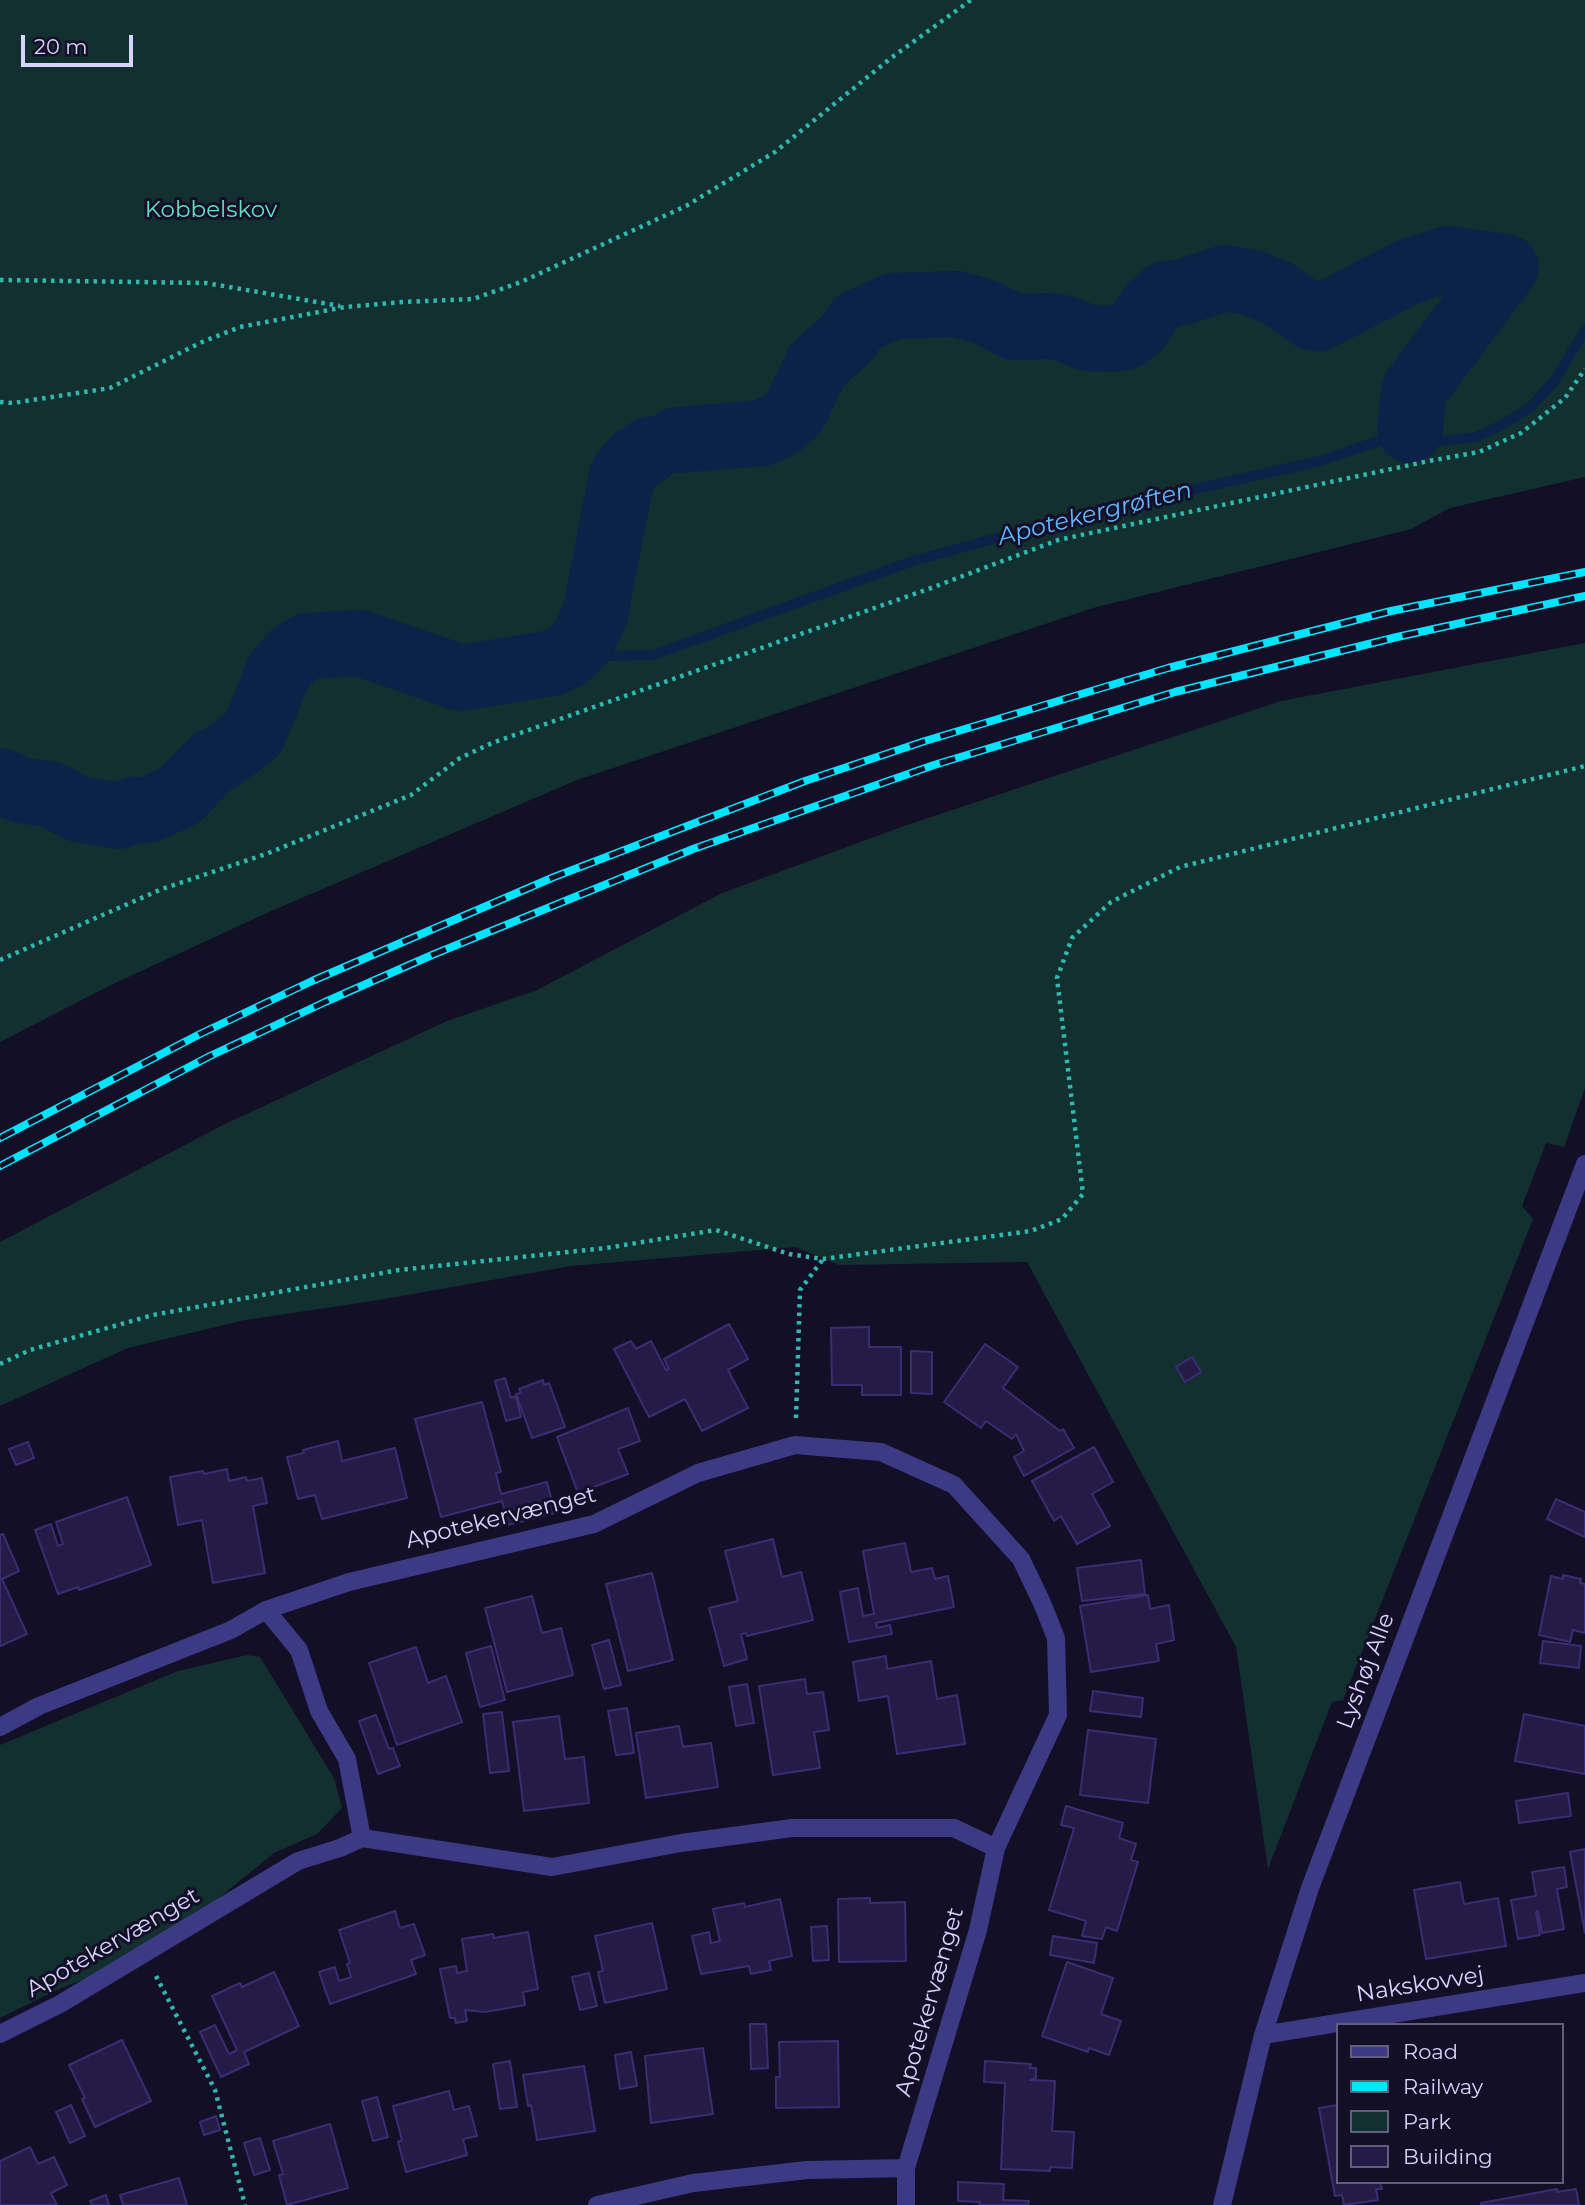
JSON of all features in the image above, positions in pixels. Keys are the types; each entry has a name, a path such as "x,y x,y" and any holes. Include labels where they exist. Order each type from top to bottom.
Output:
{"street":[{"name":"Lyshøj Alle","path":"1222,2205 1263,2035 1310,1888 1585,1164"},
{"name":"Apotekervænget","path":"0,1727 39,1706 231,1630 266,1610 349,1582 594,1524 698,1473 795,1444 881,1452 954,1485 1021,1559 1042,1602 1056,1638 1058,1715 996,1848 978,1930 906,2168 906,2205"},
{"path":"266,1610 299,1650 319,1711 347,1759 362,1838"},
{"name":"Apotekervænget","path":"0,2034 60,2004 298,1861 362,1838 552,1867 681,1843 792,1828 954,1828 996,1848"},
{"name":"Nakskovvej","path":"1337,2023 1585,1983"},
{"name":"Nakskovvej","path":"1263,2035 1336,2023"},
{"path":"597,2205 706,2182 807,2170 906,2168"}],"path":[{"path":"0,402 13,403 110,388 202,342 240,327 345,307 473,299 521,282 686,206 775,152 891,58 971,0"},
{"path":"0,280 206,283 345,307"},
{"path":"0,960 162,889 266,855 411,795 460,758 492,743 921,592 1058,540 1429,461 1479,453 1521,433 1565,398 1585,369"},
{"path":"0,1364 30,1350 153,1315 399,1270 606,1248 716,1230 789,1254 823,1259 1031,1231 1062,1219 1083,1194 1057,978 1072,938 1111,901 1181,867 1585,766"},
{"path":"795,1444 800,1290 823,1259"},
{"path":"145,1954 215,2090 246,2205"}],"green space":[{"name":"Kobbelskov","path":"0,0 1585,0 1585,477 1450,508 1411,529 1093,608 577,780 269,912 109,986 0,1042"},
{"path":"1585,643 1585,1088 1564,1147 1546,1143 1522,1206 1533,1219 1343,1700 1332,1702 1268,1869 1236,1647 1027,1262 839,1265 795,1247 571,1266 373,1301 245,1320 128,1348 0,1406 0,1242 225,1124 447,1021 537,990 722,893 904,826 1281,701"},
{"path":"247,1655 260,1657 334,1778 342,1808 317,1834 274,1853 198,1915 98,1974 59,1989 0,2018 0,1745 178,1671"}],"building":[{"path":"729,1324 748,1359 728,1370 748,1408 702,1431 685,1399 649,1417 614,1349 631,1341 636,1349 651,1341 666,1370 669,1369 664,1359"},
{"path":"869,1327 869,1347 901,1347 901,1395 862,1395 862,1385 832,1385 831,1328"},
{"path":"985,1344 1018,1367 1003,1388 1060,1431 1063,1429 1074,1448 1024,1476 1014,1457 1024,1451 1016,1434 1012,1439 986,1421 981,1428 944,1402"},
{"path":"911,1351 932,1352 932,1394 911,1393"},
{"path":"1192,1357 1201,1372 1185,1382 1176,1367"},
{"path":"505,1378 511,1398 516,1396 521,1417 506,1421 495,1381"},
{"path":"543,1380 544,1385 549,1383 565,1427 532,1438 516,1394 521,1393 519,1389"},
{"path":"482,1402 501,1472 496,1473 501,1494 547,1482 555,1513 508,1525 502,1501 441,1517 415,1419"},
{"path":"628,1408 640,1441 618,1449 628,1474 578,1493 557,1437"},
{"path":"338,1441 342,1461 395,1448 407,1498 322,1519 315,1495 298,1499 287,1457"},
{"path":"28,1442 34,1458 16,1465 9,1449"},
{"path":"1094,1447 1113,1482 1092,1494 1110,1526 1077,1544 1061,1516 1054,1521 1032,1481"},
{"path":"227,1469 229,1481 246,1477 247,1481 262,1478 267,1503 253,1506 265,1573 213,1583 202,1520 178,1525 170,1477"},
{"path":"127,1497 151,1565 79,1590 78,1587 58,1594 35,1530 51,1524 58,1546 63,1544 56,1522"},
{"path":"1556,1499 1585,1512 1585,1537 1547,1519"},
{"path":"3,1534 19,1571 2,1579 27,1634 0,1646 0,1535"},
{"path":"773,1539 782,1577 801,1572 813,1620 747,1636 746,1633 741,1634 747,1659 724,1666 709,1608 738,1601 725,1551"},
{"path":"905,1543 911,1572 932,1568 935,1579 948,1576 954,1607 876,1623 877,1628 890,1625 892,1634 849,1642 840,1592 858,1588 863,1616 874,1614 863,1551"},
{"path":"1141,1560 1145,1594 1082,1601 1077,1568"},
{"path":"652,1573 673,1660 628,1671 606,1584"},
{"path":"1563,1575 1581,1579 1580,1583 1585,1584 1585,1633 1573,1630 1570,1642 1539,1635 1551,1576 1563,1579"},
{"path":"1148,1595 1150,1609 1169,1605 1174,1640 1156,1644 1159,1661 1091,1672 1080,1606"},
{"path":"532,1596 542,1633 561,1628 573,1675 507,1692 485,1608"},
{"path":"609,1640 621,1685 604,1689 592,1645"},
{"path":"1543,1641 1581,1646 1579,1668 1540,1663"},
{"path":"491,1646 505,1700 480,1707 466,1653"},
{"path":"416,1647 428,1683 446,1676 462,1722 397,1745 369,1663"},
{"path":"886,1656 887,1669 931,1661 937,1699 957,1695 965,1744 897,1754 888,1696 859,1701 853,1662"},
{"path":"805,1679 807,1694 823,1692 829,1730 814,1732 820,1768 773,1775 759,1686"},
{"path":"747,1684 754,1723 736,1726 729,1687"},
{"path":"1093,1691 1143,1698 1141,1717 1090,1711"},
{"path":"627,1708 634,1753 616,1755 608,1711"},
{"path":"502,1712 509,1771 490,1773 483,1714"},
{"path":"1524,1714 1585,1726 1585,1774 1515,1761"},
{"path":"376,1715 389,1749 393,1748 400,1766 378,1774 359,1721"},
{"path":"559,1716 565,1759 584,1757 589,1803 524,1811 513,1722"},
{"path":"679,1726 683,1747 711,1743 718,1787 646,1798 636,1733"},
{"path":"1088,1730 1156,1739 1148,1803 1080,1795"},
{"path":"1568,1793 1571,1816 1519,1823 1516,1801"},
{"path":"1066,1806 1123,1823 1119,1838 1136,1844 1131,1860 1138,1862 1117,1931 1106,1927 1102,1939 1082,1936 1086,1921 1049,1910 1074,1828 1061,1825"},
{"path":"1585,1849 1585,1933 1570,1852"},
{"path":"1564,1867 1567,1887 1557,1889 1564,1929 1542,1933 1538,1911 1540,1935 1518,1939 1511,1900 1536,1896 1532,1872"},
{"path":"1460,1882 1464,1904 1498,1898 1506,1946 1426,1959 1414,1890"},
{"path":"870,1898 870,1903 905,1902 906,1961 839,1962 838,1899"},
{"path":"780,1899 792,1956 769,1961 771,1970 751,1974 749,1966 701,1974 692,1936 709,1932 711,1943 720,1941 713,1909 744,1903 745,1907"},
{"path":"395,1911 400,1928 414,1924 425,1955 411,1960 416,1974 330,2004 319,1972 335,1967 339,1981 351,1977 347,1964 350,1963 339,1930"},
{"path":"652,1923 667,1989 605,2003 598,1972 603,1971 595,1936"},
{"path":"827,1926 829,1960 813,1961 811,1927"},
{"path":"528,1932 538,1989 523,1992 525,2005 485,2012 465,2010 467,2021 456,2023 455,2018 450,2018 440,1969 456,1966 457,1973 467,1971 462,1939 493,1934 494,1938"},
{"path":"1053,1936 1097,1943 1094,1963 1050,1955"},
{"path":"1067,1962 1113,1978 1101,2014 1121,2021 1109,2055 1089,2048 1088,2052 1042,2036"},
{"path":"274,1972 299,2026 244,2052 249,2064 221,2077 200,2032 215,2025 229,2054 237,2050 212,1996 240,1983 242,1987"},
{"path":"589,1973 597,2006 580,2010 572,1977"},
{"path":"750,2024 766,2024 768,2068 751,2069"},
{"path":"122,2040 151,2101 95,2127 69,2065"},
{"path":"838,2041 839,2107 776,2108 776,2077 780,2077 779,2042"},
{"path":"703,2048 713,2114 651,2123 645,2056"},
{"path":"631,2052 637,2086 620,2089 615,2055"},
{"path":"510,2061 517,2107 500,2109 493,2064"},
{"path":"985,2061 1031,2064 1030,2068 1036,2068 1036,2078 1030,2080 1055,2081 1052,2131 1074,2132 1072,2168 1050,2167 1050,2171 1001,2169 1005,2083 984,2082"},
{"path":"584,2066 595,2131 537,2140 523,2075"},
{"path":"449,2091 454,2110 469,2106 477,2136 463,2139 467,2155 406,2172 398,2142 402,2140 393,2106"},
{"path":"377,2097 388,2137 373,2141 362,2101"},
{"path":"71,2105 85,2136 70,2143 56,2112"},
{"path":"1336,2105 1336,2184 1381,2184 1382,2189 1376,2189 1378,2200 1344,2205 1342,2195 1335,2196 1319,2108"},
{"path":"216,2116 220,2130 204,2135 200,2122"},
{"path":"330,2124 348,2188 287,2205 279,2175 283,2174 273,2141"},
{"path":"260,2138 270,2170 254,2175 244,2143"},
{"path":"30,2147 38,2164 54,2157 67,2185 51,2193 57,2205 0,2205 0,2161"},
{"path":"179,2178 187,2205 123,2205 120,2195"},
{"path":"958,2182 1004,2184 1003,2200 1029,2201 1028,2205 979,2205 980,2202 958,2201"},
{"path":"1557,2189 1557,2192 1576,2189 1579,2205 1481,2205 1481,2203"},
{"path":"106,2195 109,2205 92,2205 90,2201"}],"waterway":[{"path":"677,440 762,433 778,426 794,413 817,365 847,338 858,322 893,306 957,304 985,312 1014,327 1050,326 1088,338 1113,339 1126,336 1138,327 1152,306 1166,294 1179,293 1225,278 1253,283 1277,293 1312,317 1319,318 1410,271 1448,259 1506,267 1414,390 1410,430"},
{"name":"Apotekergrøften","path":"566,657 653,655 913,561 1084,514 1320,461 1410,430 1442,441 1476,437 1531,407 1555,380 1585,330"},
{"path":"0,781 21,790 50,794 78,809 119,816 133,810 148,810 179,796 212,762 253,734 279,671 294,654 308,646 360,643 461,678 552,663 566,657 582,641 595,614 622,475 635,460 651,449"}],"railway":[{"path":"0,1138 200,1034 312,981 554,877 805,781 925,741 1168,668 1391,611 1585,572"},
{"path":"0,1166 210,1056 325,1002 432,955 693,849 934,765 1175,692 1397,637 1585,596"}]}
